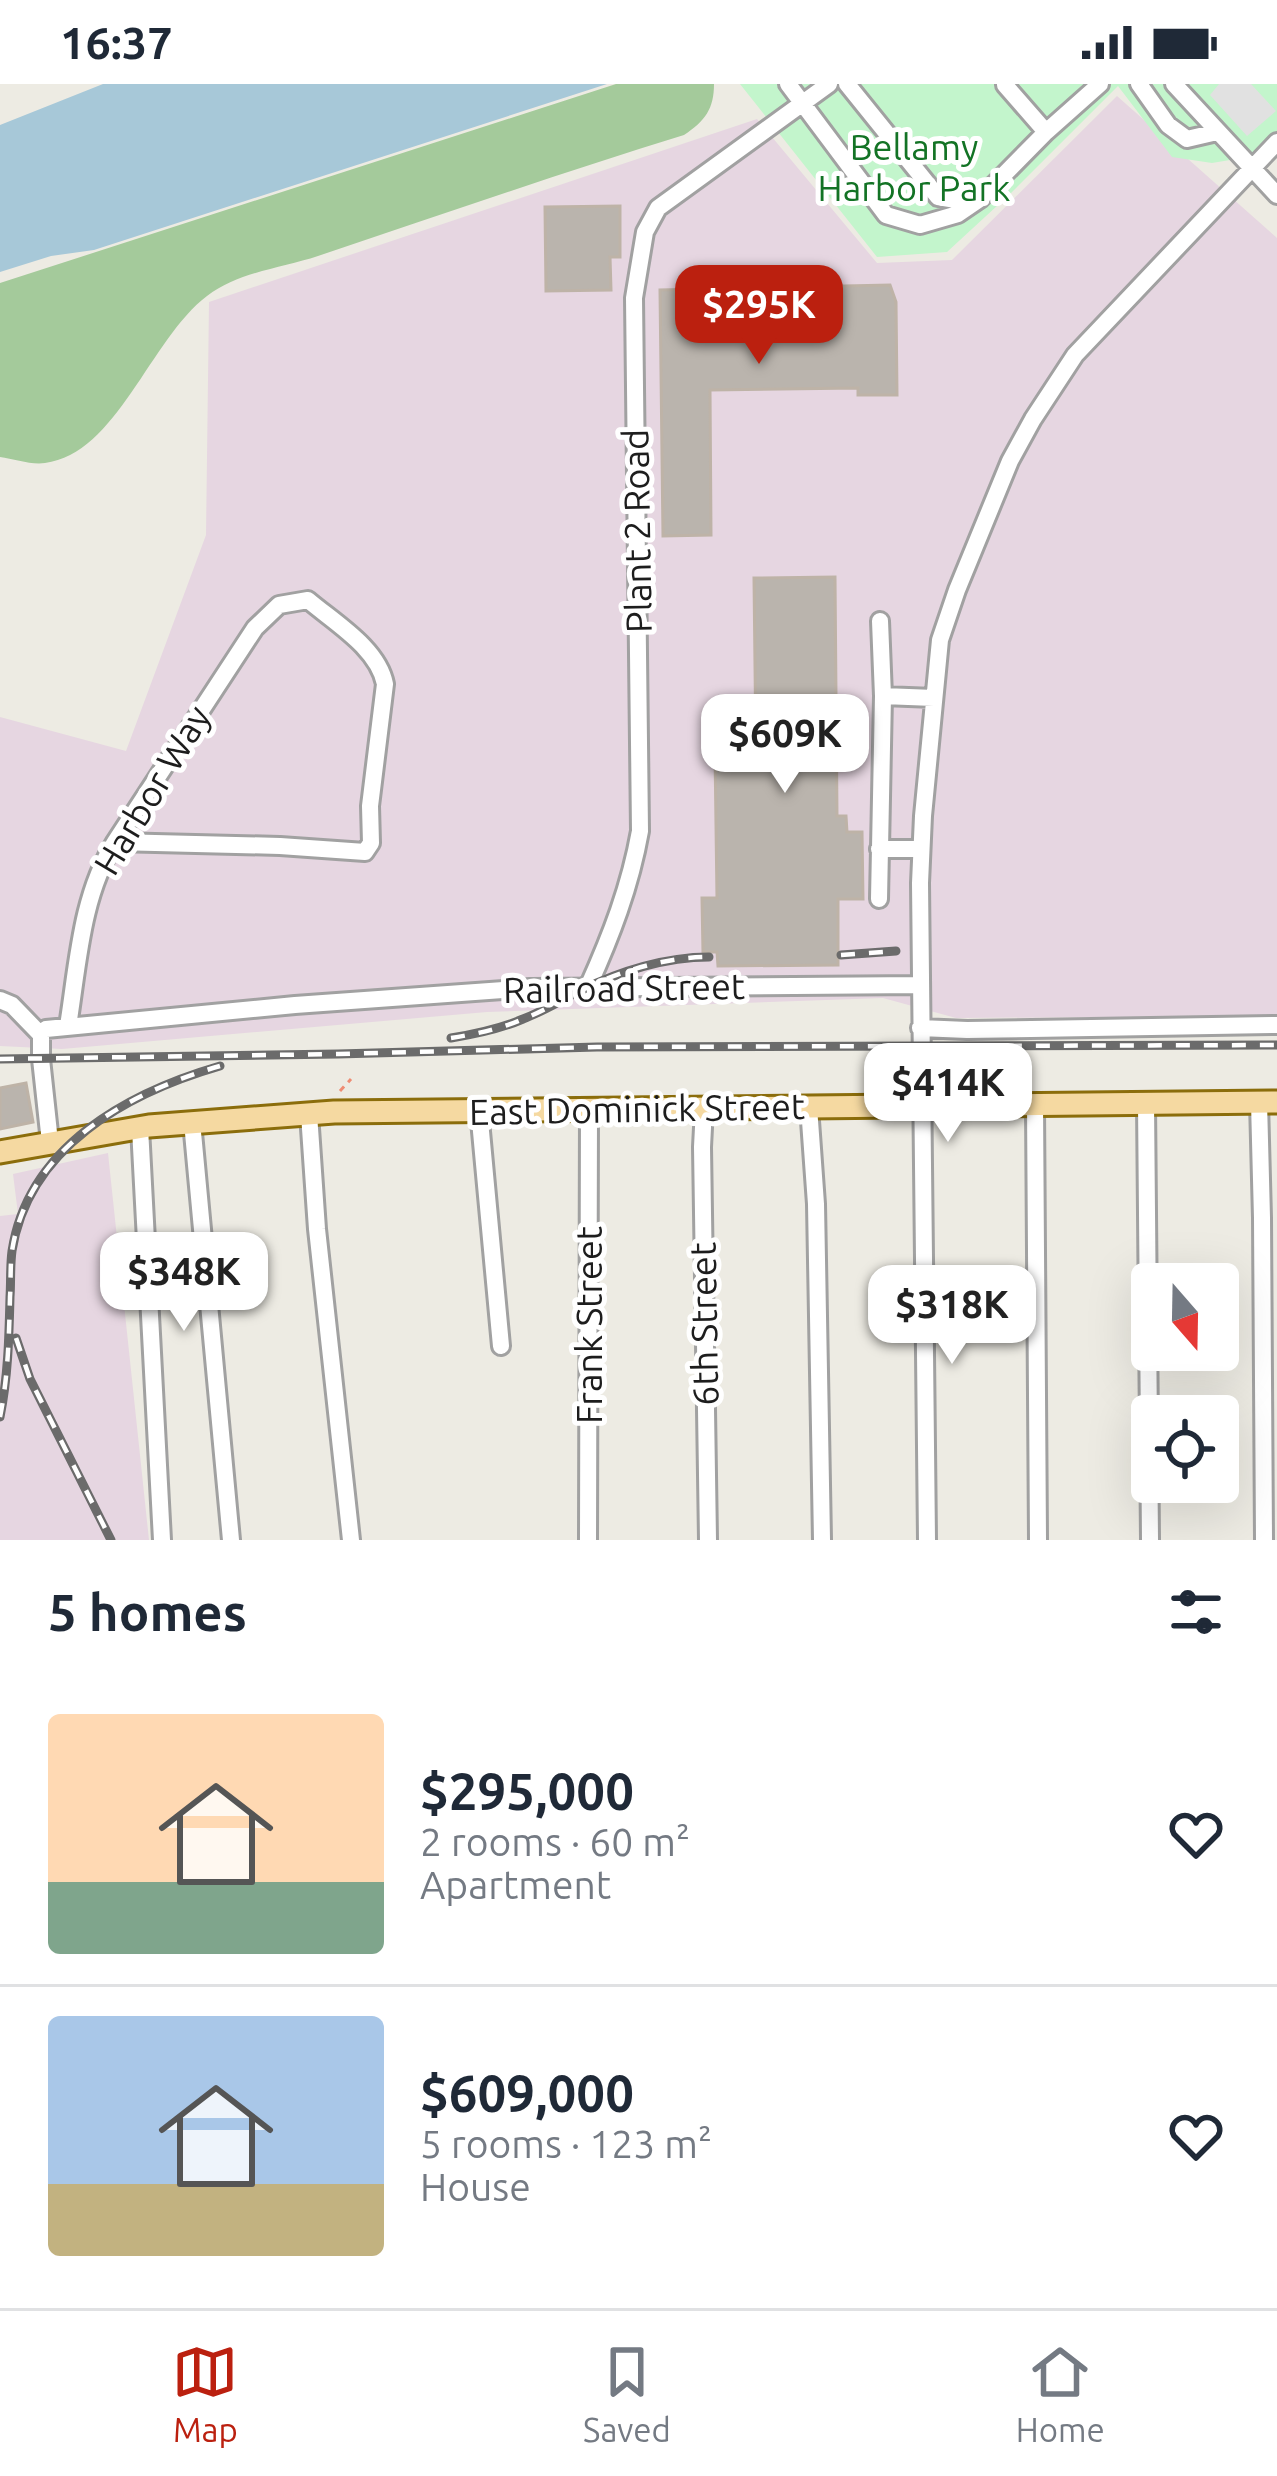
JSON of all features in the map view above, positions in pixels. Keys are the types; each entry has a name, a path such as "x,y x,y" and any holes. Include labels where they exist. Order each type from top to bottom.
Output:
{"main road":[{"name":"East Dominick Street","path":"0,1152 140,1128 309,1114 1268,1102"}],"street":[{"path":"788,84 886,214 920,225 958,214 974,203 1100,84"},
{"name":"Plant 2 Road","path":"588,987 632,877 640,831 634,298 645,232 658,208 829,84"},
{"path":"847,84 938,197 974,203"},
{"path":"1139,84 1168,125 1187,139 1217,132"},
{"path":"1174,84 1277,195"},
{"path":"1005,85 1046,132"},
{"path":"927,1540 921,849 940,640 1010,461 1075,355 1277,142"},
{"name":"Harbor Way","path":"68,1026 96,878 115,842 255,628 279,605 308,600 382,667 386,684 368,849 115,842"},
{"path":"879,899 884,695 880,621"},
{"path":"884,695 934,698"},
{"path":"878,849 921,849"},
{"name":"Railroad Street","path":"41,1035 46,1029 68,1026 459,993 588,987 921,985"},
{"path":"0,1000 12,1005 41,1035 50,1142"},
{"path":"920,1028 1277,1024"},
{"path":"1264,1540 1262,1217 1268,1102"},
{"path":"1146,1103 1150,1540"},
{"path":"1035,1105 1038,1540"},
{"path":"809,1107 816,1204 822,1540"},
{"name":"6th Street","path":"704,1108 708,1540"},
{"name":"Frank Street","path":"589,1109 589,1540"},
{"path":"479,1110 501,1346"},
{"path":"309,1114 351,1540"},
{"path":"192,1122 231,1540"},
{"path":"140,1128 162,1540"}],"path":[{"path":"881,1084 892,1071"},
{"path":"340,1091 351,1079"}],"shaded area":[{"path":"1219,84 1251,84 1276,111 1247,136 1210,95"},
{"path":"1117,96 1277,238 1277,1016 956,1018 883,998 487,1012 62,1049 0,1046 0,717 126,751 206,535 209,302 757,119 877,263 952,260"},
{"path":"108,1153 149,1540 0,1540 0,1216 18,1214 13,1174"}],"green space":[{"path":"616,84 714,84 707,114 684,135 219,288 187,315 93,439 70,455 45,463 0,457 0,283"},
{"name":"Bellamy Harbor Park","path":"740,84 1277,84 1277,134 1254,156 1212,163 1172,157 1118,86 947,252 877,257"}],"water":[{"path":"103,84 607,84 94,250 51,256 0,272 0,125"}],"building":[{"path":"620,206 620,257 610,257 611,290 546,291 545,207"},
{"path":"890,285 896,302 897,395 858,395 858,388 710,390 711,535 663,536 660,290"},
{"path":"835,577 837,816 846,816 847,832 862,832 863,899 838,899 838,965 718,966 717,952 703,952 702,898 717,898 715,751 756,751 754,578"},
{"path":"26,1083 33,1122 0,1129 0,1088"}],"railway":[{"path":"841,955 896,951"},
{"path":"451,1038 514,1023 628,971 676,959 709,957"},
{"path":"0,1059 597,1047 1277,1045"},
{"path":"0,1417 8,1357 12,1251 22,1214 38,1182 60,1154 118,1109 220,1066"},
{"path":"16,1338 30,1379 111,1540"}]}
